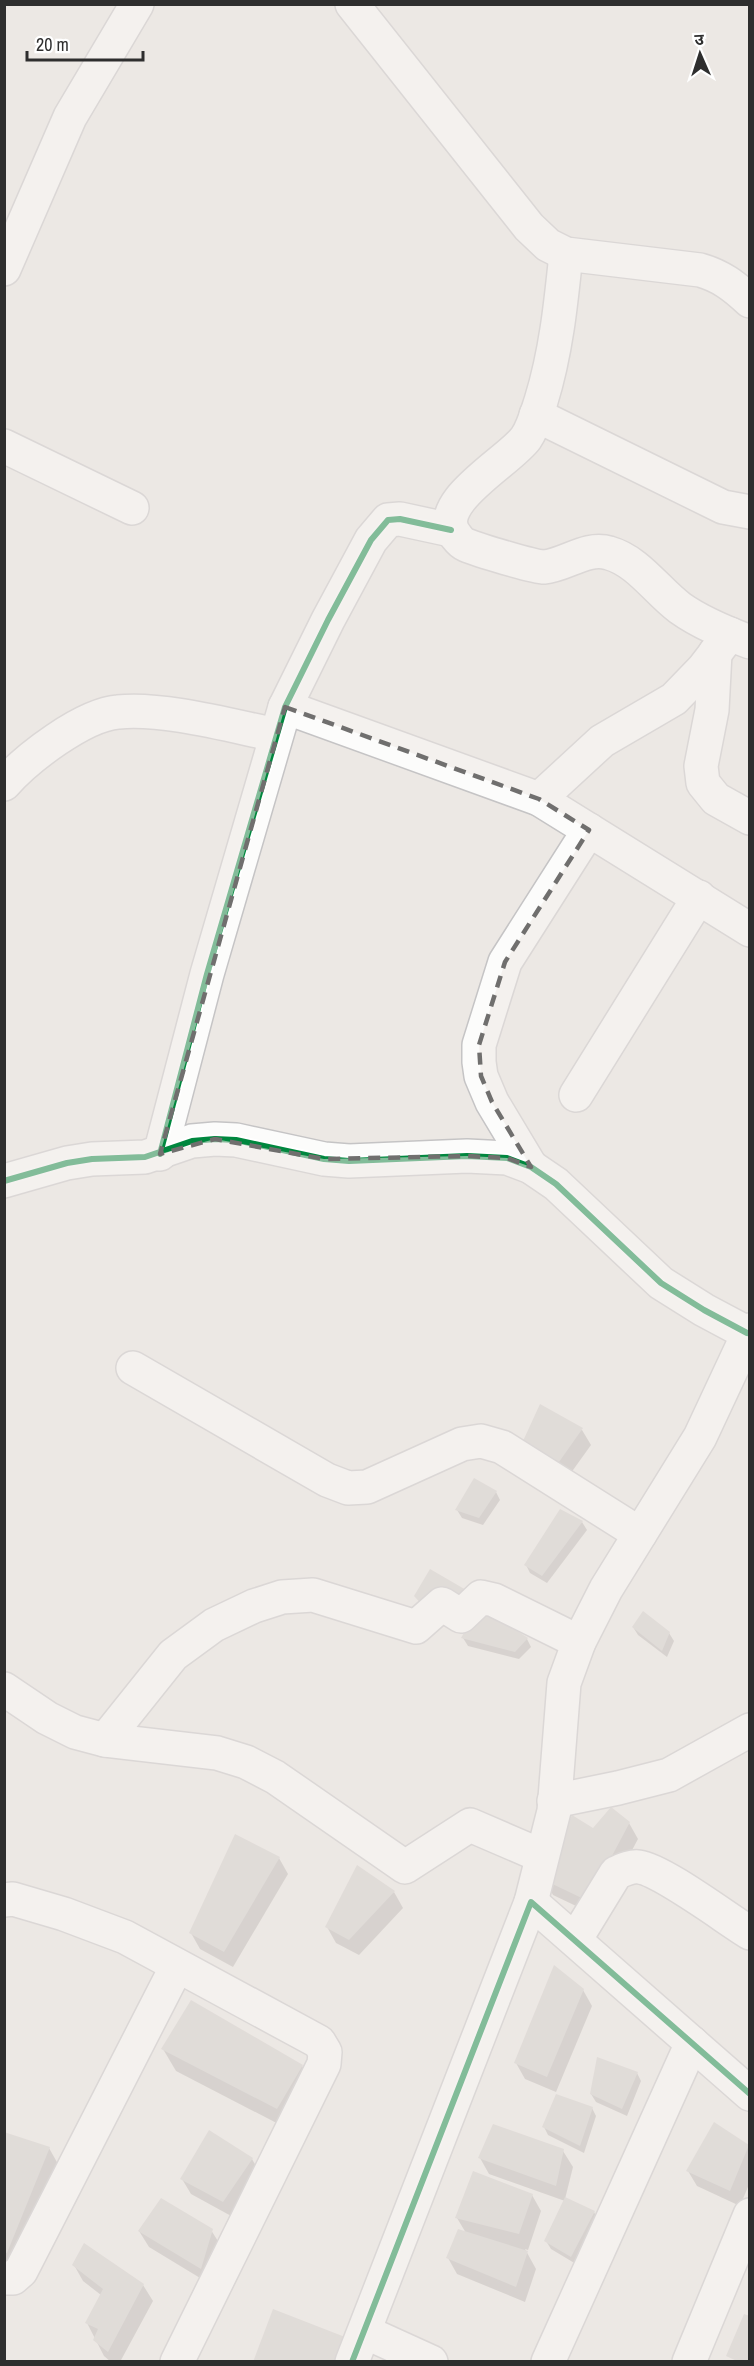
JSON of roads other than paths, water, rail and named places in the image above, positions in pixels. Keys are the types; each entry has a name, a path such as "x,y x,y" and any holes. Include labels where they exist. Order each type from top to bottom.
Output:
{"street":[{"path":"4,268 69,117 137,4"},
{"path":"352,4 530,227 548,245 566,254 700,270 717,275 735,286 750,302"},
{"path":"566,254 559,323 546,385 536,415 526,439 460,499 449,517 451,530 462,544 542,567 595,551 609,553 639,571 680,608 711,626 731,643"},
{"path":"536,415 723,507 750,512"},
{"path":"4,446 132,508"},
{"path":"160,1154 207,974 280,721 371,540 388,520 400,519 451,530"},
{"path":"539,799 602,741 674,699 731,643"},
{"path":"731,643 712,710 701,766 703,783 716,799 750,818"},
{"path":"4,784 42,752 81,724 101,715 136,711 177,716 280,721 539,799 750,930"},
{"path":"531,1167 492,1102 481,1076 478,1062 479,1045 505,962 589,830"},
{"path":"576,1095 699,897"},
{"path":"4,1181 67,1163 92,1159 145,1157 160,1154 192,1141 215,1139 236,1140 324,1159 349,1161 467,1156 507,1158 531,1167 556,1184 661,1283 704,1310 748,1331 700,1437 606,1589 579,1641 564,1683 554,1801 531,1902 358,2347 432,2361"},
{"path":"133,1368 327,1480 348,1488 367,1486 462,1444 481,1441 502,1447 640,1534"},
{"path":"105,1740 173,1655 214,1625 254,1606 282,1597 313,1595 416,1627 442,1604 461,1616 481,1597 494,1600 579,1641"},
{"path":"4,1689 47,1718 75,1732 105,1740 217,1753 246,1762 275,1777 405,1867 470,1826 542,1856"},
{"path":"554,1801 669,1775 750,1730"},
{"path":"575,1940 616,1873 639,1867 674,1884 750,1933"},
{"path":"4,1900 14,1899 87,1922 124,1937 319,2042 325,2052 324,2064 177,2361"},
{"path":"531,1902 750,2094"},
{"path":"4,2278 13,2278 21,2271 177,1966"},
{"path":"548,2361 692,2043"},
{"path":"689,2361 750,2215"}]}
